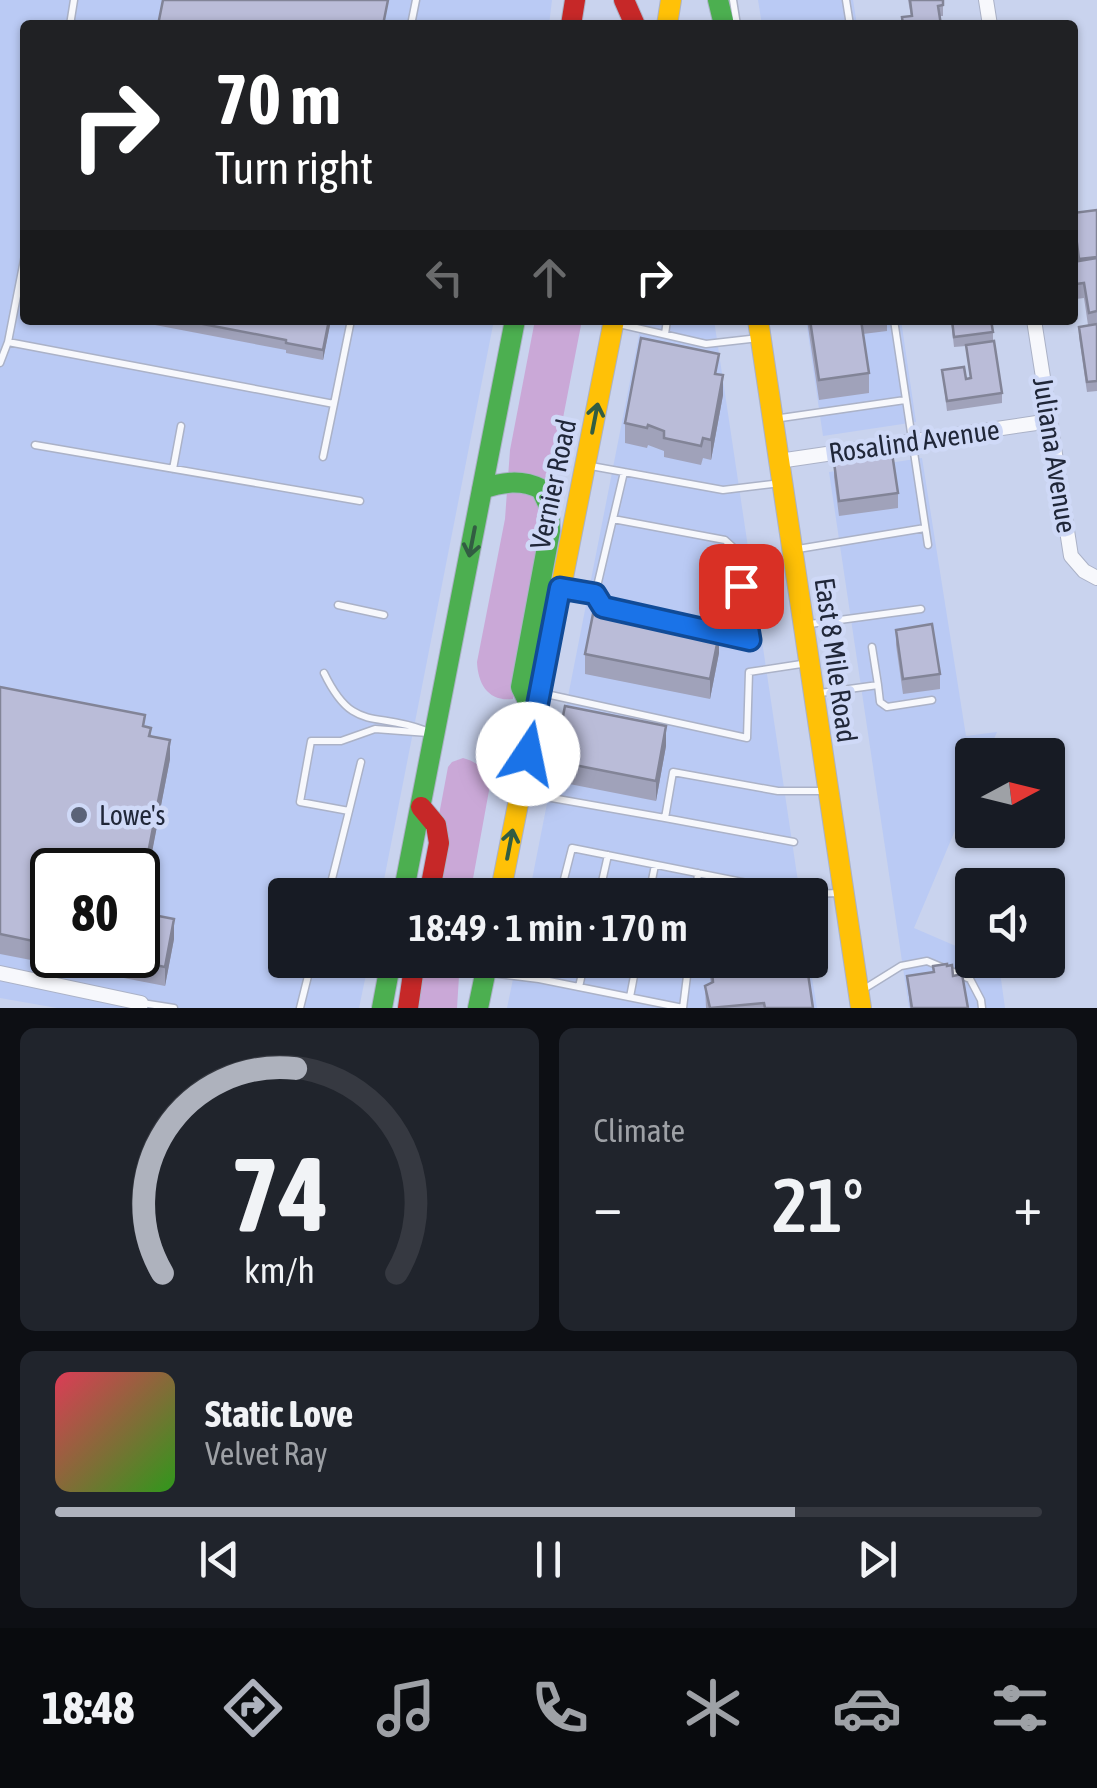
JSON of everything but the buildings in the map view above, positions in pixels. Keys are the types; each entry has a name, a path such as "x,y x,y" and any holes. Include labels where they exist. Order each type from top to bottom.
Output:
{"main road":[{"path":"407,878 514,325"},
{"name":"Vernier Road","path":"503,878 612,325"},
{"name":"East 8 Mile Road","path":"759,329 860,1000"},
{"path":"482,488 508,481 524,482 542,489 549,506 550,531 521,687 535,715"},
{"path":"420,806 436,824 439,843 432,878"},
{"path":"382,1008 388,978"},
{"path":"408,1008 412,978"},
{"path":"478,1008 484,978"}],"street":[{"name":"Juliana Avenue","path":"1035,325 1071,556 1084,571 1097,578"},
{"name":"Rosalind Avenue","path":"780,472 912,443 1050,421"},
{"path":"0,973 140,1006"}],"lane":[{"path":"0,363 20,281"},
{"path":"323,457 350,325"},
{"path":"626,325 706,344 759,329"},
{"path":"666,334 667,325"},
{"path":"895,325 928,545"},
{"path":"8,342 334,404"},
{"path":"773,420 906,400"},
{"path":"173,469 181,426"},
{"path":"35,444 360,501"},
{"path":"586,466 722,490 780,472"},
{"path":"613,519 725,540 735,549 750,640 603,607 595,594 624,472"},
{"path":"792,550 925,528"},
{"path":"560,588 595,594"},
{"path":"338,605 384,615"},
{"path":"804,625 921,610"},
{"path":"872,648 880,702 887,707 932,700"},
{"path":"539,692 747,738 749,672 809,663"},
{"path":"324,673 338,698 352,712 435,734"},
{"path":"814,693 878,685"},
{"path":"350,811 300,802 311,742 340,741 375,729 435,734"},
{"path":"332,878 362,762"},
{"path":"665,818 673,772 778,792 828,790"},
{"path":"520,792 794,842"},
{"path":"564,878 572,848 802,894 844,894"},
{"path":"603,878 608,856"},
{"path":"653,878 655,865"},
{"path":"698,873 698,878"},
{"path":"860,1000 901,966 927,961 970,979 982,1008"},
{"path":"300,1008 308,978"},
{"path":"531,978 684,1008 687,978"},
{"path":"578,987 580,978"},
{"path":"630,997 634,978"},
{"path":"140,1006 174,1008"}],"shaded area":[{"path":"0,0 552,0 550,20 20,20 20,325 493,325 384,878 268,878 268,978 365,978 359,1008 57,1008 0,998"},
{"path":"758,0 853,0 856,20 761,20"},
{"path":"534,325 581,325 557,449 554,509 513,699 505,699 486,690 477,662 505,519 510,450"},
{"path":"641,325 715,325 797,878 532,878"},
{"path":"807,325 902,325 916,422 823,436"},
{"path":"922,458 966,736 997,732 994,738 955,738 955,830 914,928 955,946 955,978 1001,978 1005,1008 909,1008 829,472"},
{"path":"463,758 473,762 481,767 490,785 473,878 427,878 448,767"},
{"path":"408,978 459,978 457,1008 402,1008"},
{"path":"513,978 812,978 817,1008 507,1008"}],"traffic: fast":[{"path":"718,0 723,20"},
{"path":"406,878 514,325"},
{"path":"482,489 505,483 526,484 541,489 549,506 550,531 521,687 535,715"},
{"path":"382,1008 388,978"},
{"path":"478,1008 484,978"}],"traffic: slow":[{"path":"668,20 671,0"},
{"path":"503,878 613,325"},
{"path":"759,325 861,1008"}],"traffic: jam":[{"path":"572,20 575,0"},
{"path":"624,0 633,20"},
{"path":"421,807 436,825 439,843 432,878"},
{"path":"408,1008 412,978"}],"place":[{"name":"Lowe's","path":"79,815"}],"route":[{"path":"528,754 560,588 595,594 603,607 750,640 741,586"}]}
